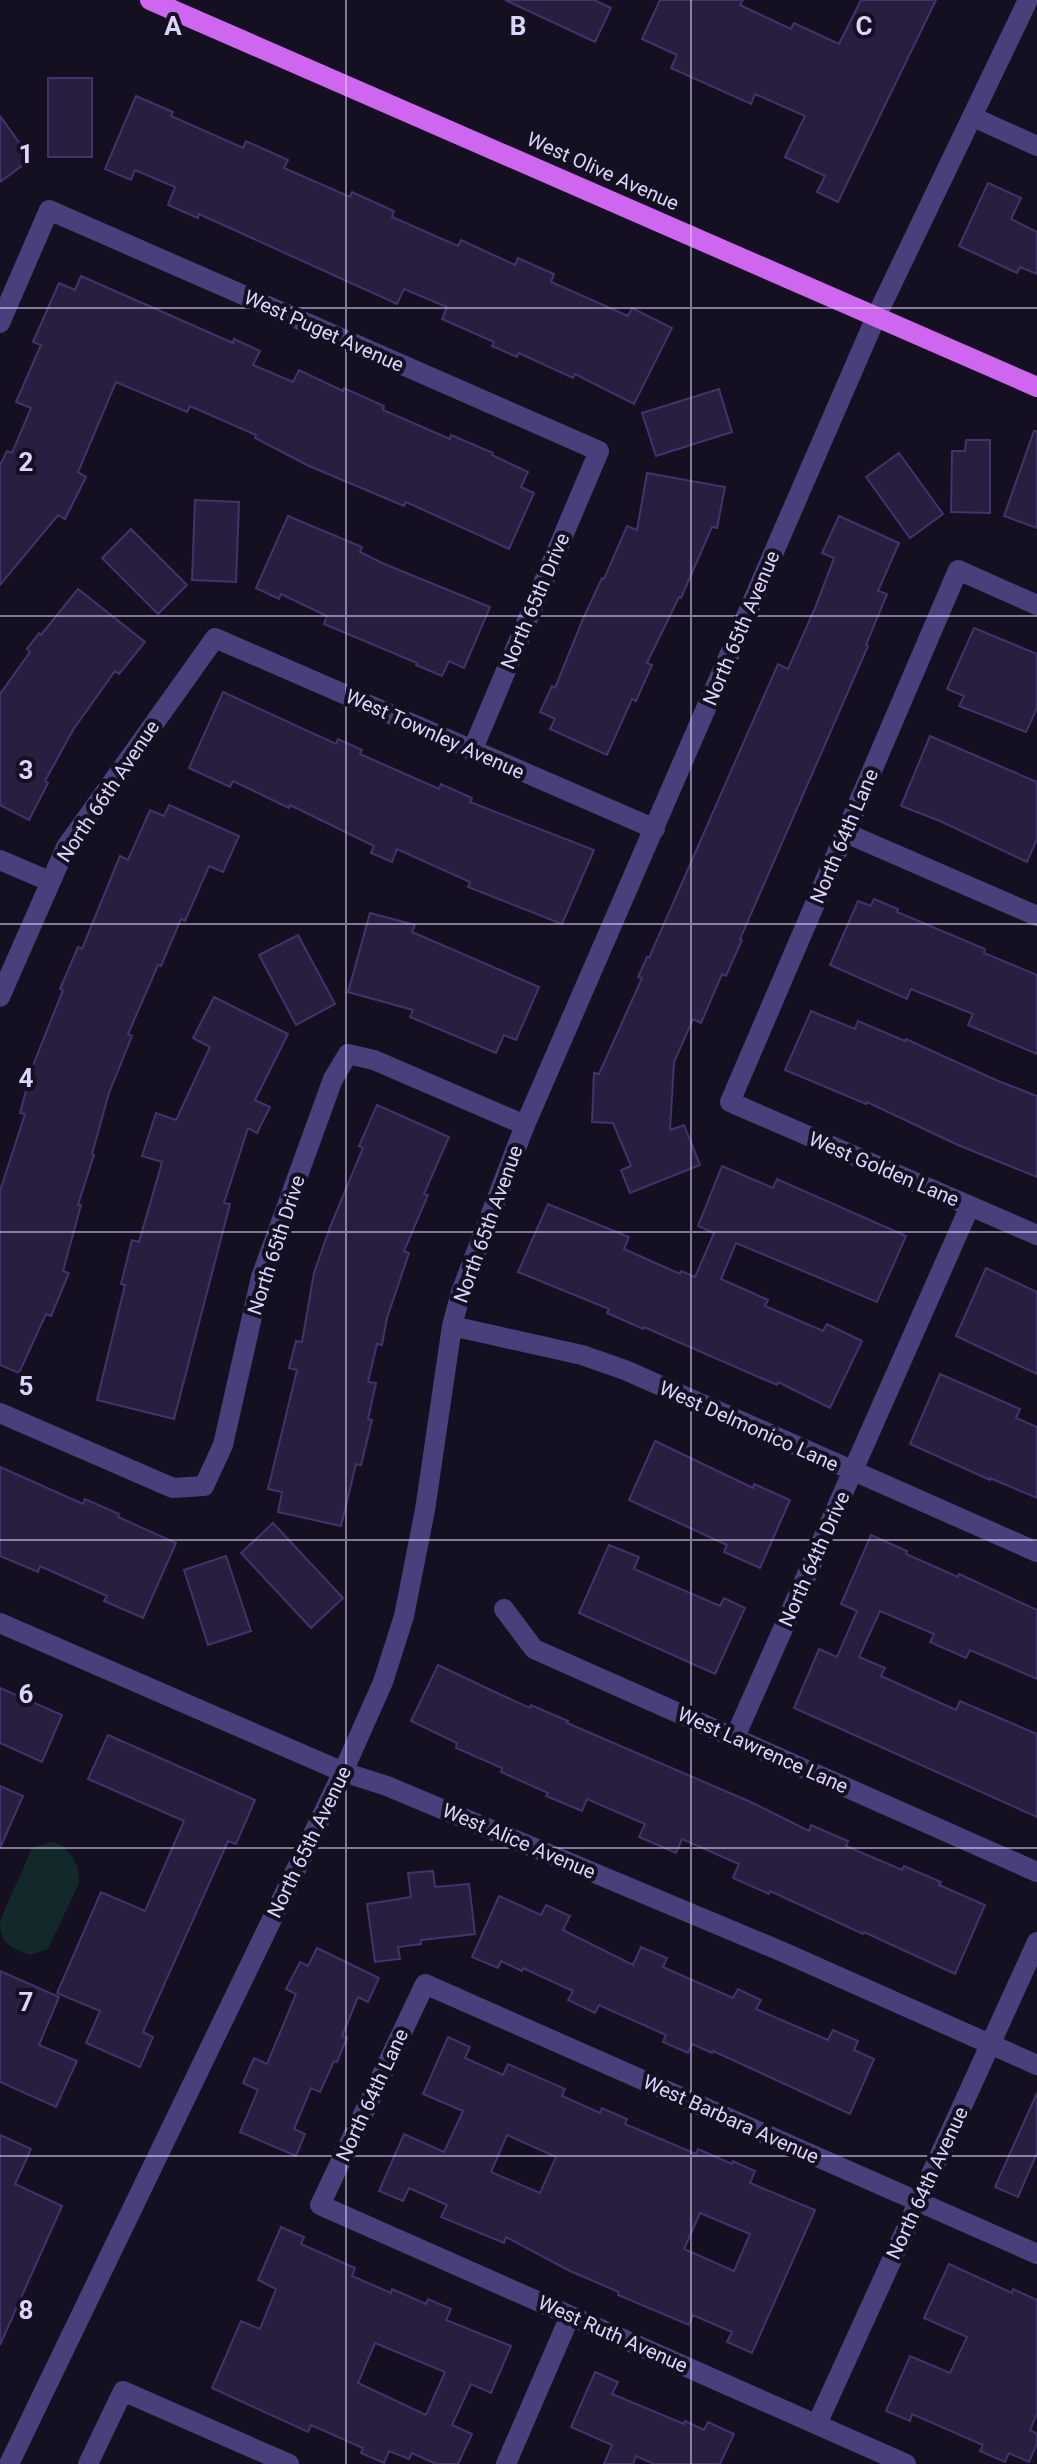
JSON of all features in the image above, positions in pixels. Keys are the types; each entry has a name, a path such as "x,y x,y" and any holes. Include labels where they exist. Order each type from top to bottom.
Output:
{"main road":[{"name":"West Olive Avenue","path":"150,0 1037,387"}],"street":[{"name":"North 65th Avenue","path":"9,2464 343,1772 383,1682 404,1616 425,1510 452,1326 471,1261 525,1125 876,317 1028,0"},
{"path":"973,117 1037,146"},
{"name":"West Puget Avenue","path":"0,323 49,210 599,451"},
{"name":"North 65th Drive","path":"472,751 599,451"},
{"name":"North 64th Lane","path":"730,1102 958,570 1037,605"},
{"name":"West Townley Avenue","path":"215,638 655,829"},
{"name":"North 66th Avenue","path":"0,997 66,847 215,638"},
{"path":"846,833 1037,916"},
{"path":"0,860 49,881"},
{"name":"North 65th Drive","path":"0,1413 173,1488 204,1486 223,1445 261,1277 333,1079 348,1054 374,1060 525,1125"},
{"name":"West Golden Lane","path":"730,1102 1037,1235"},
{"name":"North 64th Drive","path":"735,1737 970,1206"},
{"name":"West Delmonico Lane","path":"452,1326 582,1355 625,1370 1037,1552"},
{"name":"West Lawrence Lane","path":"504,1609 534,1649 1037,1872"},
{"name":"West Alice Avenue","path":"0,1623 343,1772 387,1786 783,1952 1037,2065"},
{"name":"North 64th Avenue","path":"817,2424 1037,1942"},
{"name":"North 64th Lane","path":"320,2205 425,1984"},
{"name":"West Barbara Avenue","path":"425,1984 1037,2254"},
{"name":"West Ruth Avenue","path":"320,2205 906,2464"},
{"path":"506,2464 570,2316"},
{"path":"88,2464 123,2391 289,2464"}],"green space":[{"path":"51,1842 64,1847 72,1857 78,1869 79,1883 48,1949 30,1955 4,1940 0,1921 32,1848"}],"building":[{"path":"505,0 594,0 611,8 595,42"},
{"path":"660,0 743,0 740,5 791,29 794,23 839,44 861,0 936,0 838,202 817,192 825,176 785,157 805,116 755,94 751,104 671,68 677,55 642,39"},
{"path":"48,78 92,78 92,157 48,157"},
{"path":"136,96 173,112 171,116 243,148 246,141 288,160 284,168 350,197 352,192 394,211 392,217 458,246 461,240 515,265 518,258 554,274 551,282 628,316 632,308 672,328 634,404 575,374 573,378 519,353 517,357 492,346 494,342 442,319 447,307 404,289 397,304 199,214 198,218 168,205 175,187 135,170 131,180 105,169"},
{"path":"0,116 31,159 0,182"},
{"path":"988,183 1021,198 1011,219 1037,232 1037,274 1020,267 1017,273 959,246"},
{"path":"81,276 233,343 234,339 260,351 253,365 293,382 299,370 384,406 383,410 450,439 451,435 493,453 528,472 521,487 534,493 509,549 406,502 404,506 309,466 255,438 256,435 190,406 187,412 116,382 78,472 86,477 65,519 58,515 0,585 0,465 7,451 12,453 31,408 16,402 41,345 33,342 59,283 75,290"},
{"path":"719,389 732,432 656,456 642,413"},
{"path":"1034,431 1037,431 1037,528 1004,516"},
{"path":"966,440 990,440 990,513 951,512 952,451 965,451"},
{"path":"899,453 943,514 910,538 866,477"},
{"path":"647,473 725,487 717,528 712,527 681,598 647,663 652,665 636,701 632,699 607,755 550,729 555,719 540,712 552,686 555,688 583,619 627,526 637,530"},
{"path":"195,500 239,502 236,582 192,580"},
{"path":"288,516 362,547 360,552 382,563 490,607 464,668 449,661 442,676 324,624 327,616 281,594 279,599 256,588"},
{"path":"839,516 899,543 878,591 887,594 868,646 726,976 722,974 701,1023 693,1019 674,1062 670,1130 684,1125 700,1165 630,1193 621,1170 631,1166 613,1123 592,1122 594,1073 599,1074 642,978 638,977 778,664 788,669 815,608 834,558 822,553"},
{"path":"131,529 187,585 158,614 102,558"},
{"path":"78,589 145,642 119,674 115,671 73,730 45,781 48,783 29,820 0,805 0,694 30,652 27,649"},
{"path":"974,628 1037,654 1037,708 1026,732 959,706 964,696 947,689"},
{"path":"223,692 336,744 338,739 362,750 360,754 439,789 441,784 472,798 470,802 594,850 562,924 468,887 470,882 397,849 392,862 371,853 374,846 290,805 289,808 233,781 230,787 189,768"},
{"path":"930,736 1037,782 1037,839 1027,862 901,806"},
{"path":"169,805 239,836 223,872 209,866 185,921 181,919 161,966 158,965 128,1034 132,1036 109,1093 78,1205 81,1205 63,1271 69,1273 51,1316 46,1314 19,1373 0,1365 0,1191 25,1114 20,1113 32,1068 63,990 60,989 78,947 82,949 120,856 128,860 150,810 164,816"},
{"path":"874,899 898,909 897,912 985,949 984,953 1037,975 1037,1054 968,1025 973,1014 911,989 907,999 830,965 858,901 871,906"},
{"path":"370,913 415,925 412,932 539,987 516,1040 504,1035 496,1053 410,1017 413,1010 348,992"},
{"path":"298,935 335,1004 296,1025 259,955"},
{"path":"214,997 288,1034 255,1100 270,1107 257,1133 248,1128 224,1203 230,1204 174,1419 97,1400 125,1285 121,1284 132,1240 139,1242 162,1162 142,1156 156,1113 176,1120 210,1047 193,1038"},
{"path":"811,1011 855,1029 858,1021 906,1039 1037,1096 1037,1177 958,1145 867,1102 785,1070"},
{"path":"377,1105 449,1137 404,1251 409,1253 387,1318 382,1345 377,1344 368,1382 376,1383 368,1419 372,1420 361,1465 356,1464 341,1526 278,1512 282,1492 268,1489 297,1370 289,1368 296,1341 302,1342 314,1273 363,1148 359,1146"},
{"path":"722,1166 773,1188 777,1179 906,1236 877,1302 736,1243 721,1279 768,1300 765,1306 823,1331 827,1324 862,1341 830,1408 778,1382 777,1385 643,1329 607,1313 609,1309 518,1272 548,1204 629,1237 624,1249 680,1274 681,1271 695,1277 714,1233 698,1226"},
{"path":"986,1268 1037,1292 1037,1374 956,1336"},
{"path":"940,1374 1020,1409 1016,1418 1037,1427 1037,1498 910,1444"},
{"path":"655,1441 753,1488 754,1484 790,1500 760,1568 724,1552 727,1545 629,1500"},
{"path":"0,1467 83,1504 85,1499 176,1543 143,1618 104,1601 107,1596 40,1566 38,1572 0,1556"},
{"path":"273,1523 343,1598 311,1628 241,1553"},
{"path":"871,1535 907,1551 906,1554 958,1577 959,1574 1037,1610 1037,1679 970,1650 966,1658 930,1642 934,1634 880,1611 859,1657 885,1668 881,1676 956,1710 960,1701 1037,1734 1037,1817 794,1708 819,1649 837,1657 857,1611 841,1604"},
{"path":"609,1545 639,1557 634,1569 720,1606 724,1598 745,1608 715,1674 579,1613"},
{"path":"226,1556 251,1631 208,1645 184,1570"},
{"path":"438,1665 530,1708 531,1705 753,1803 809,1831 811,1825 848,1841 846,1846 902,1870 904,1866 985,1905 955,1974 770,1891 769,1894 733,1878 739,1864 682,1839 676,1853 639,1837 645,1824 587,1799 582,1811 501,1772 502,1768 456,1748 457,1743 411,1721"},
{"path":"0,1688 62,1715 42,1762 0,1743"},
{"path":"108,1735 255,1800 236,1844 228,1841 143,2032 153,2037 140,2067 86,2043 100,2011 57,1993 101,1892 145,1911 184,1821 88,1779"},
{"path":"0,1786 23,1796 0,1848"},
{"path":"433,1871 435,1887 469,1884 475,1934 421,1940 421,1944 398,1947 400,1959 375,1962 367,1904 411,1897 408,1873"},
{"path":"499,1896 541,1915 546,1905 570,1916 563,1930 633,1965 641,1947 667,1958 663,1967 683,1976 733,1998 738,1989 761,2000 756,2009 828,2040 833,2030 858,2041 854,2050 874,2059 850,2114 713,2051 692,2044 688,2053 663,2042 666,2035 599,2005 595,2013 568,2000 573,1991 523,1968 522,1971 501,1961 498,1968 472,1957"},
{"path":"317,1948 379,1978 368,2002 358,1997 342,2036 347,2038 320,2092 311,2088 294,2129 305,2134 296,2156 240,2132 258,2090 243,2083 254,2058 267,2064 296,1994 286,1989 300,1962 308,1966"},
{"path":"0,1971 59,1997 39,2045 77,2061 56,2107 0,2082"},
{"path":"448,2037 470,2047 465,2058 503,2075 508,2064 565,2089 562,2096 600,2113 602,2108 627,2119 625,2124 696,2154 698,2149 732,2164 733,2161 755,2171 750,2183 815,2210 752,2353 727,2342 732,2332 693,2315 689,2325 618,2295 619,2292 570,2271 506,2237 504,2243 441,2217 447,2205 409,2188 403,2201 379,2191 404,2134 444,2152 463,2111 423,2094","holes":["507,2135 556,2157 540,2193 491,2172","700,2213 750,2234 734,2271 684,2249"]},
{"path":"1037,2093 1037,2153 1018,2197 995,2187"},
{"path":"0,2135 31,2149 15,2184 62,2206 0,2345"},
{"path":"281,2227 304,2237 301,2244 355,2268 352,2276 391,2293 392,2289 426,2304 428,2299 451,2309 446,2320 511,2346 491,2393 471,2384 452,2425 472,2434 458,2464 436,2464 412,2453 409,2459 389,2451 384,2463 361,2453 363,2448 311,2425 308,2432 212,2388 241,2321 260,2329 276,2289 258,2280","holes":["375,2343 445,2372 426,2415 358,2383"]},
{"path":"949,2264 1012,2293 1013,2289 1037,2300 1037,2414 1030,2430 1037,2434 1037,2444 1029,2462 1009,2453 1005,2462 980,2451 983,2445 912,2414 910,2421 886,2411 910,2356 950,2373 967,2337 924,2318"},
{"path":"595,2372 618,2382 612,2394 684,2424 685,2421 704,2430 708,2422 734,2434 720,2464 654,2464 636,2456 633,2464 604,2464 612,2445 571,2427"}]}
